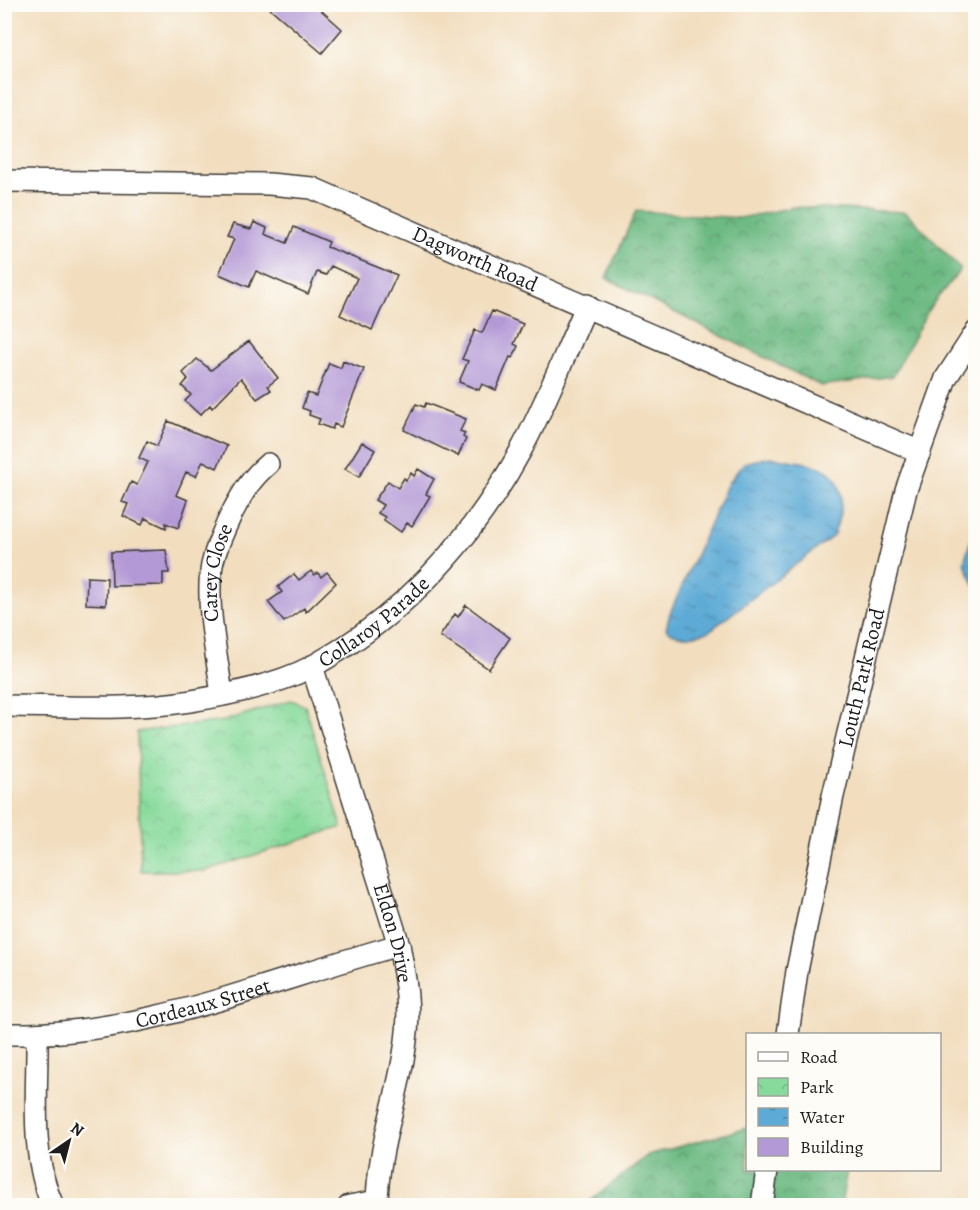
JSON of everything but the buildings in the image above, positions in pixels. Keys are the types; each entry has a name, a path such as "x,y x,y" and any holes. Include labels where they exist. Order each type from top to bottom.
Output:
{"street":[{"name":"Dagworth Road","path":"4,181 257,183 312,188 587,305 920,452"},
{"name":"Collaroy Parade","path":"4,706 128,707 159,705 222,695 312,666 366,631 414,593 455,550 474,526 521,449 587,305"},
{"name":"Louth Park Road","path":"788,1033 806,929 862,665 906,490 946,378 975,332"},
{"name":"Carey Close","path":"222,695 210,593 212,567 219,542 241,496 253,478 268,464"},
{"name":"Eldon Drive","path":"312,666 399,945 408,1009 406,1042 378,1171 377,1203"},
{"name":"Cordeaux Street","path":"4,1034 37,1035 109,1028 171,1015 399,945"},
{"path":"37,1035 39,1150 45,1185 53,1206"},
{"path":"762,1206 767,1171"},
{"path":"349,1206 377,1203"}],"green space":[{"path":"794,207 906,212 961,269 930,307 893,376 821,386 606,278 636,211 741,218"},
{"path":"291,700 305,706 342,827 205,871 141,871 137,732 224,721"},
{"path":"746,1128 746,1171 847,1171 841,1205 584,1206 648,1155"}],"water":[{"path":"770,457 803,462 831,473 840,489 841,498 839,518 833,536 708,632 697,635 676,635 666,629 670,613 728,483 744,463"},
{"path":"975,526 975,587 964,562"}]}
